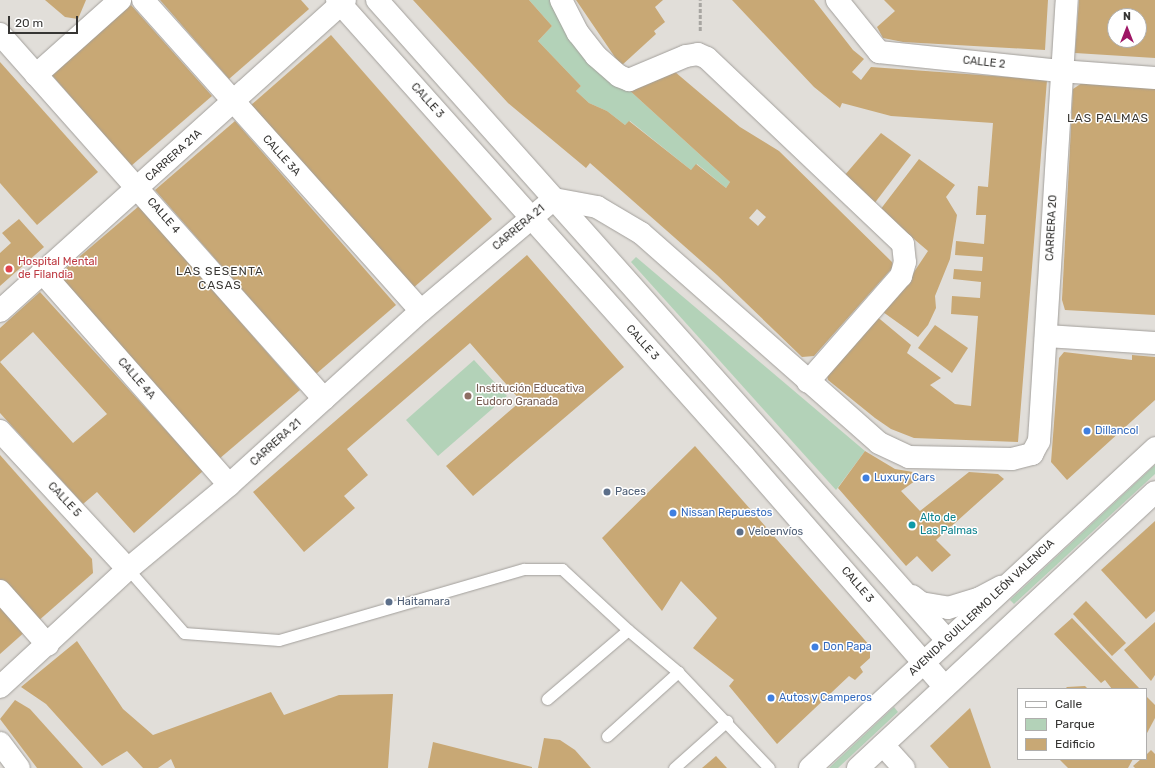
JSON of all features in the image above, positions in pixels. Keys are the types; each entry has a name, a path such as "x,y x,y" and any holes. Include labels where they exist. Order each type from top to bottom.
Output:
{"street":[{"path":"36,75 120,0"},
{"name":"CALLE 3A","path":"143,0 420,311"},
{"path":"377,0 947,640"},
{"path":"554,199 596,207 641,233 808,382 901,276 905,262 903,244 707,58 698,54 686,56 629,80 619,76 596,56 578,33 561,0"},
{"name":"CALLE 2","path":"837,0 879,52 1060,71 1155,78"},
{"name":"CARRERA 20","path":"808,382 879,442 909,457 1012,459 1032,454 1039,441 1060,71 1067,0"},
{"name":"CARRERA 21A","path":"0,311 233,102 341,2"},
{"name":"CALLE 3","path":"341,2 804,525 945,687"},
{"name":"CALLE 4","path":"0,34 324,399"},
{"name":"CARRERA 21","path":"0,687 128,569 229,485 420,311 530,217 554,199"},
{"name":"CALLE 4A","path":"42,272 229,485"},
{"path":"1046,336 1155,343"},
{"name":"CALLE 5","path":"0,431 128,569"},
{"name":"AVENIDA GUILLERMO LEÓN VALENCIA","path":"810,768 1155,448"},
{"path":"858,768 1155,492"},
{"path":"903,591 921,602 948,608 980,598 1007,584"},
{"path":"0,591 48,644"},
{"path":"0,743 19,768"},
{"path":"883,745 904,768"}],"lane":[{"path":"128,569 184,633 278,640 524,569 562,569 628,630 678,672 727,721 770,768"},
{"path":"547,698 628,630"},
{"path":"607,736 678,672"},
{"path":"674,768 727,721"}],"path":[{"path":"698,54 700,0"}],"green space":[{"path":"529,0 550,0 582,54 628,89 730,182 726,188 697,164 691,170 630,121 625,125 607,111 589,103 576,91 581,86 538,41 552,26"},
{"path":"636,257 865,451 836,490 631,262"},
{"path":"474,360 507,396 438,456 406,420"},
{"path":"1155,465 1155,474 1014,604 1010,600"},
{"path":"894,707 898,712 838,768 829,768"}],"building":[{"path":"45,0 86,0 78,19 65,17"},
{"path":"160,0 301,0 309,9 229,79"},
{"path":"413,0 529,0 552,26 538,41 581,86 576,91 589,103 607,111 625,125 629,121 691,170 696,164 726,188 730,182 628,89 668,66 740,127 779,151 892,262 893,267 814,356 802,357 717,275 590,163 586,168 508,103","holes":["757,209 766,217 758,226 749,218"]},
{"path":"576,0 663,0 655,7 665,22 654,31 656,34 621,66"},
{"path":"732,0 814,0 853,50 864,59 852,72 861,80 871,67 1047,80 1018,442 914,438 891,429 875,418 828,380 826,371 875,315 911,345 907,353 941,378 930,385 955,404 971,406 978,316 951,314 952,296 980,298 981,282 953,279 954,269 982,271 983,257 955,255 956,241 984,244 986,215 976,215 978,186 988,187 993,123 891,116 842,103 840,108 814,87"},
{"path":"884,0 1048,0 1045,50 903,42 883,38 877,27 895,11"},
{"path":"1079,0 1155,0 1155,58 1075,53"},
{"path":"131,5 212,96 131,166 51,74"},
{"path":"331,35 492,219 412,289 251,105"},
{"path":"0,62 98,172 37,225 0,183"},
{"path":"1082,83 1155,88 1155,315 1065,310 1062,300 1073,89"},
{"path":"235,121 396,305 316,374 155,190"},
{"path":"881,133 911,155 874,204 844,176"},
{"path":"919,159 955,185 946,197 957,215 950,259 935,296 936,308 928,325 918,337 883,312 908,281 928,251 880,210"},
{"path":"139,206 300,390 219,459 58,275"},
{"name":"Hospital Mental de Filandia","path":"19,219 44,247 0,286 0,253 11,243 2,233"},
{"path":"527,255 624,367 473,496 446,466 521,401 470,343 347,449 368,475 344,496 355,508 304,552 253,492"},
{"path":"40,292 203,471 134,533 97,492 83,504 0,413 0,328","holes":["33,332 107,414 73,443 0,362"]},
{"path":"935,325 968,348 952,373 918,348"},
{"name":"Dillancol","path":"1064,352 1132,360 1132,355 1155,357 1155,400 1067,480 1051,462 1059,358"},
{"path":"695,446 870,646 870,658 860,667 863,672 855,680 849,676 777,744 729,686 734,680 693,648 717,618 681,581 662,611 602,538"},
{"name":"Alto de Las Palmas","path":"865,451 895,469 913,472 919,478 901,491 920,511 969,472 998,474 1004,479 936,540 951,555 932,572 917,556 906,566 838,488"},
{"path":"0,455 92,559 93,573 37,622 0,580"},
{"path":"1155,521 1155,611 1146,619 1101,570"},
{"path":"0,600 27,630 0,654"},
{"path":"1086,601 1126,643 1112,656 1073,614"},
{"path":"1072,618 1139,688 1111,688 1105,680 1101,683 1054,634"},
{"path":"1155,622 1155,675 1151,681 1124,650"},
{"path":"77,641 123,709 153,735 271,692 284,715 339,695 393,694 388,768 175,768 171,759 158,768 143,768 127,751 102,766 46,704 21,687"},
{"path":"1085,686 1087,688 1066,688"},
{"path":"1147,697 1155,705 1155,718 1147,733"},
{"path":"15,700 30,709 83,768 37,768 0,719"},
{"path":"970,708 991,768 949,768 930,746"},
{"path":"544,738 560,740 575,750 591,768 538,768"},
{"path":"433,742 532,767 532,768 428,768"},
{"path":"1151,750 1155,754 1155,768 1135,768 1133,766 1140,760 1147,760 1147,754"},
{"path":"716,756 727,768 702,768"},
{"path":"1060,760 1132,760 1128,768 1068,768"}],"place":[{"name":"Hospital Mental de Filandia","path":"9,269"},
{"name":"Institución Educativa Eudoro Granada","path":"468,396"},
{"name":"Dillancol","path":"1087,431"},
{"name":"Luxury Cars","path":"866,478"},
{"name":"Paces","path":"607,492"},
{"name":"Nissan Repuestos","path":"673,513"},
{"name":"Alto de Las Palmas","path":"912,525"},
{"name":"Veloenvíos","path":"740,532"},
{"name":"Haitamara","path":"389,602"},
{"name":"Don Papa","path":"815,647"},
{"name":"Autos y Camperos","path":"771,698"}],"district":[{"name":"LAS PALMAS","path":"1108,119"},
{"name":"LAS SESENTA CASAS","path":"220,279"}]}
